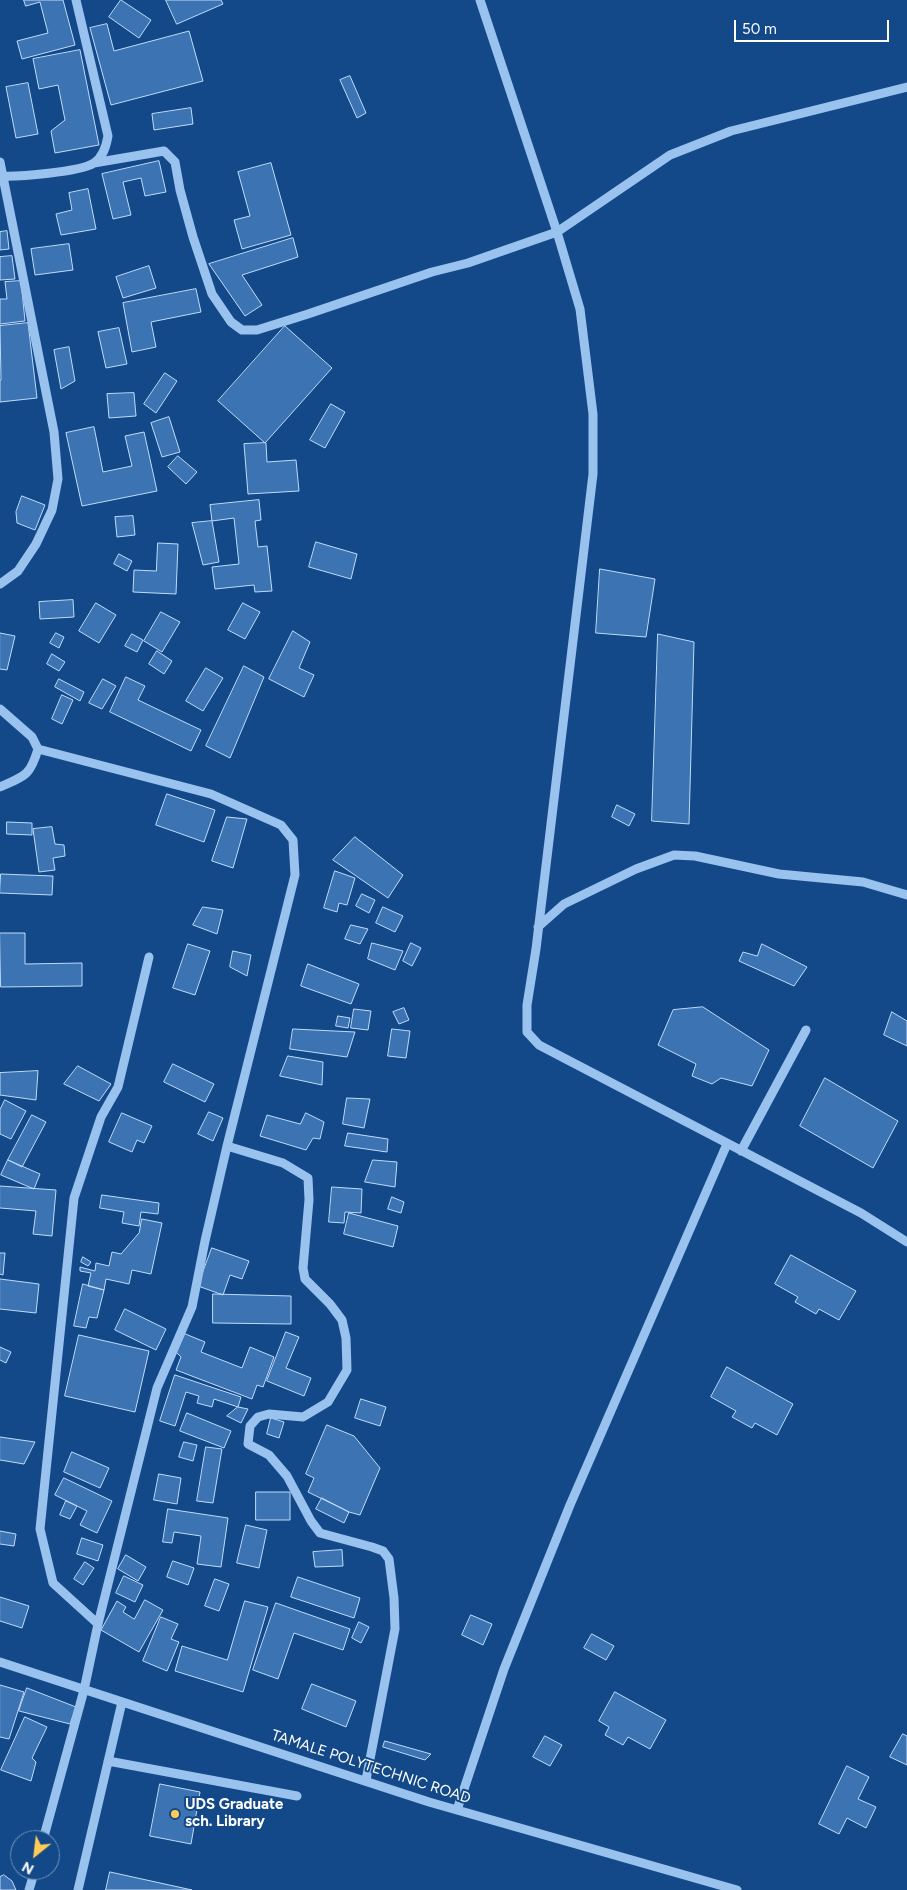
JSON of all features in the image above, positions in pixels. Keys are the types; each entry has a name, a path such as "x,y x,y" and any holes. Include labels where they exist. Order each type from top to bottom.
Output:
{"street":[{"path":"76,0 108,136 105,150 94,163"},
{"path":"480,0 557,232 580,309 593,414 593,474 527,1006 527,1032 538,1045 860,1213 907,1242"},
{"path":"1,177 78,170 94,163 164,151 175,162 180,190 193,237 212,294 230,322 242,330 257,330 432,272 468,263 557,232 670,155 731,131 907,87"},
{"path":"0,162 1,177 54,432 58,479 52,510 36,544 18,571 0,584"},
{"path":"0,709 32,737 38,749 33,766 23,777 0,787"},
{"path":"38,749 211,794 281,825 293,840 294,875 226,1146 204,1241 192,1307 157,1388 98,1624 84,1690 46,1830"},
{"path":"538,927 564,904 636,869 674,855 695,856 780,874 863,882 907,895"},
{"path":"98,1624 53,1583 40,1529 74,1198 101,1117 118,1087 149,957"},
{"path":"741,1151 806,1030"},
{"path":"457,1810 504,1669 570,1504 727,1144"},
{"path":"226,1146 283,1163 308,1178 309,1200 303,1268 304,1279 330,1304 342,1320 346,1338 347,1370 328,1402 303,1417 269,1414 258,1416 250,1426 248,1444 269,1455 287,1476 311,1522 320,1533 383,1551 389,1559 394,1598 395,1628 366,1780"},
{"name":"TAMALE POLYTECHNIC ROAD","path":"0,1662 457,1810 736,1890"},
{"path":"78,1890 122,1702"},
{"path":"108,1761 297,1796"}],"building":[{"path":"24,0 63,0 75,45 22,59 17,41 48,33 40,2 26,6"},
{"path":"121,0 151,20 139,38 109,17"},
{"path":"166,0 221,0 223,4 177,24"},
{"path":"107,24 114,51 189,31 203,81 111,105 90,28"},
{"path":"80,50 99,145 55,153 51,131 65,120 58,85 39,89 33,59"},
{"path":"350,76 366,113 357,118 340,80"},
{"path":"28,83 38,134 16,138 6,87"},
{"path":"191,108 193,124 154,130 152,114"},
{"path":"159,161 166,192 145,196 141,178 123,182 131,215 113,219 102,174"},
{"path":"271,163 291,235 242,249 234,220 250,216 238,172"},
{"path":"88,189 96,229 61,235 56,214 72,210 69,193"},
{"path":"7,231 9,249 0,250 0,232"},
{"path":"293,238 298,257 242,275 262,305 245,316 209,264"},
{"path":"69,244 73,270 35,275 31,249"},
{"path":"12,256 15,279 0,280 0,257"},
{"path":"149,266 156,288 123,298 116,277"},
{"path":"21,281 25,321 0,324 0,299 7,299 5,282"},
{"path":"196,289 201,312 151,322 156,347 132,352 123,303"},
{"path":"28,323 37,398 0,402 0,326"},
{"path":"285,326 332,368 265,443 218,401"},
{"path":"119,328 127,364 106,368 98,332"},
{"path":"69,347 75,381 61,389 54,350"},
{"path":"165,373 177,381 156,413 144,404"},
{"path":"134,393 136,416 109,418 107,394"},
{"path":"331,404 345,412 325,448 310,440"},
{"path":"169,417 180,452 162,457 151,423"},
{"path":"94,427 103,472 132,466 125,436 144,432 157,491 82,506 66,433"},
{"path":"266,443 267,462 296,460 299,491 248,494 244,444"},
{"path":"178,456 197,472 186,484 168,467"},
{"path":"22,496 45,505 35,530 17,523 16,512"},
{"path":"259,500 261,520 255,521 258,547 267,546 272,591 255,592 254,585 215,589 212,567 239,564 234,518 212,521 210,505"},
{"path":"133,516 135,535 117,537 115,517"},
{"path":"212,521 219,562 203,565 192,523"},
{"path":"316,542 357,554 351,579 309,567"},
{"path":"158,543 178,544 176,594 133,592 134,570 156,571"},
{"path":"119,554 132,561 127,571 114,564"},
{"path":"600,569 655,579 646,637 596,633"},
{"path":"73,600 74,617 40,619 39,602"},
{"path":"96,603 116,615 99,643 79,631"},
{"path":"243,603 260,612 245,639 228,630"},
{"path":"161,612 180,622 162,652 144,641"},
{"path":"293,631 310,642 299,668 314,675 304,697 269,679"},
{"path":"0,633 15,636 7,670 0,669"},
{"path":"56,633 64,637 59,648 50,643"},
{"path":"132,634 143,640 137,652 125,646"},
{"path":"658,634 694,642 689,824 652,821"},
{"path":"157,651 172,661 164,674 149,664"},
{"path":"52,654 65,662 59,671 47,664"},
{"path":"244,666 264,677 230,758 206,746"},
{"path":"206,668 223,678 203,711 186,701"},
{"path":"126,677 145,686 138,700 201,730 191,751 110,712"},
{"path":"59,679 84,692 80,701 55,687"},
{"path":"103,679 116,686 102,709 89,703"},
{"path":"62,695 73,700 62,724 52,719"},
{"path":"167,794 215,810 204,842 156,825"},
{"path":"617,805 635,814 629,826 612,817"},
{"path":"227,817 247,819 233,868 212,861"},
{"path":"7,822 32,823 32,835 7,834"},
{"path":"52,827 55,844 64,845 65,856 53,858 55,870 39,872 33,829"},
{"path":"355,837 403,875 388,898 333,860"},
{"path":"335,871 355,878 347,905 339,903 337,912 324,908"},
{"path":"1,874 53,876 52,895 0,893"},
{"path":"362,894 375,900 369,913 356,906"},
{"path":"203,907 223,910 217,934 193,925"},
{"path":"383,907 403,916 395,932 376,923"},
{"path":"351,925 368,929 360,944 345,939"},
{"path":"0,933 25,933 25,964 82,963 82,986 1,987"},
{"path":"372,943 403,951 395,970 368,959"},
{"path":"411,943 421,948 412,966 403,961"},
{"path":"188,944 210,951 195,995 173,988"},
{"path":"762,944 807,967 794,986 739,961 743,952 757,956"},
{"path":"233,951 251,955 247,976 230,967"},
{"path":"308,964 359,984 351,1004 301,986"},
{"path":"703,1007 769,1050 752,1086 721,1078 712,1084 692,1076 696,1064 658,1045 673,1010"},
{"path":"404,1008 409,1020 399,1024 393,1012"},
{"path":"354,1009 371,1011 368,1030 351,1028"},
{"path":"892,1012 907,1021 907,1046 884,1035"},
{"path":"338,1016 350,1018 348,1028 336,1026"},
{"path":"293,1029 355,1032 347,1057 290,1049"},
{"path":"392,1029 410,1031 406,1058 388,1056"},
{"path":"288,1056 323,1062 322,1085 280,1076"},
{"path":"173,1064 214,1084 205,1102 164,1082"},
{"path":"78,1066 111,1084 99,1101 64,1084"},
{"path":"38,1071 36,1100 0,1095 0,1073"},
{"path":"825,1078 898,1121 873,1168 800,1126"},
{"path":"347,1098 370,1099 364,1128 343,1124"},
{"path":"5,1100 26,1111 11,1139 0,1134 0,1110"},
{"path":"209,1112 223,1118 213,1141 198,1134"},
{"path":"122,1113 152,1126 144,1143 137,1140 132,1152 109,1142"},
{"path":"306,1113 324,1122 320,1139 313,1138 306,1150 260,1136 267,1115 300,1124"},
{"path":"32,1115 46,1122 22,1167 8,1160"},
{"path":"348,1133 388,1139 387,1152 345,1146"},
{"path":"8,1160 40,1174 34,1189 1,1175"},
{"path":"373,1160 397,1162 395,1187 365,1182"},
{"path":"0,1186 56,1190 52,1236 33,1234 36,1211 0,1208"},
{"path":"332,1187 362,1189 361,1213 345,1212 344,1223 329,1222"},
{"path":"102,1195 159,1203 158,1214 141,1212 139,1226 122,1223 124,1212 100,1208"},
{"path":"392,1197 404,1202 401,1213 388,1209"},
{"path":"349,1213 398,1226 393,1247 344,1234"},
{"path":"142,1219 162,1223 151,1274 132,1270 129,1284 106,1279 104,1290 88,1286 91,1273 80,1271 80,1267 95,1271 96,1263 109,1266 112,1252 121,1254 139,1233"},
{"path":"212,1248 249,1261 242,1279 230,1275 223,1295 198,1286"},
{"path":"0,1253 5,1253 3,1275 0,1274"},
{"path":"791,1255 856,1291 839,1320 819,1309 816,1314 795,1302 798,1297 775,1284"},
{"path":"83,1257 91,1262 88,1266 81,1262"},
{"path":"0,1279 39,1284 36,1313 0,1309"},
{"path":"83,1284 104,1290 97,1318 89,1317 86,1328 74,1326"},
{"path":"213,1294 291,1296 291,1324 213,1323"},
{"path":"125,1309 166,1329 156,1350 115,1330"},
{"path":"286,1332 299,1337 286,1368 311,1378 304,1396 267,1381"},
{"path":"183,1333 205,1342 201,1352 242,1368 250,1347 274,1357 263,1387 257,1385 252,1399 176,1370 181,1357 176,1352"},
{"path":"79,1335 149,1351 135,1412 65,1396"},
{"path":"0,1347 11,1352 6,1363 0,1360"},
{"path":"727,1367 793,1404 777,1435 755,1423 752,1428 732,1417 736,1411 711,1397"},
{"path":"175,1375 241,1397 238,1407 214,1399 212,1407 197,1403 199,1396 186,1392 175,1426 160,1421"},
{"path":"361,1399 386,1407 380,1426 355,1418"},
{"path":"238,1407 248,1409 241,1423 227,1416"},
{"path":"187,1413 231,1431 224,1448 180,1431"},
{"path":"271,1418 284,1422 279,1438 267,1434"},
{"path":"327,1425 354,1436 380,1468 360,1515 349,1512 308,1492 314,1478 306,1474"},
{"path":"0,1437 35,1442 24,1464 0,1460"},
{"path":"184,1442 197,1445 193,1461 179,1457"},
{"path":"206,1447 222,1449 213,1503 197,1501"},
{"path":"72,1452 109,1468 100,1488 64,1472"},
{"path":"159,1474 181,1478 177,1504 154,1500"},
{"path":"64,1478 112,1501 97,1533 80,1525 87,1511 55,1495"},
{"path":"256,1492 290,1492 290,1520 256,1520"},
{"path":"322,1498 349,1512 344,1523 316,1509"},
{"path":"66,1501 77,1506 70,1519 60,1515"},
{"path":"168,1509 228,1518 221,1567 197,1564 201,1536 174,1532 172,1543 163,1542"},
{"path":"246,1525 267,1530 259,1568 237,1563"},
{"path":"0,1531 16,1534 14,1546 0,1544"},
{"path":"82,1538 103,1545 98,1561 77,1554"},
{"path":"342,1550 343,1566 315,1567 313,1552"},
{"path":"126,1555 146,1567 138,1581 118,1569"},
{"path":"173,1561 194,1568 188,1585 167,1577"},
{"path":"85,1562 94,1568 83,1585 74,1579"},
{"path":"124,1576 143,1585 135,1602 116,1593"},
{"path":"298,1577 360,1598 354,1618 291,1597"},
{"path":"215,1579 229,1584 219,1611 205,1606"},
{"path":"0,1597 29,1606 22,1628 0,1621"},
{"path":"145,1600 163,1610 139,1652 101,1630 117,1601 126,1607 123,1612 134,1619"},
{"path":"245,1601 268,1607 243,1692 175,1671 182,1646 227,1660"},
{"path":"276,1603 350,1629 343,1650 294,1633 278,1679 253,1670"},
{"path":"471,1615 492,1624 483,1645 462,1635"},
{"path":"161,1617 178,1624 171,1639 179,1642 167,1671 143,1661"},
{"path":"359,1622 369,1627 361,1643 352,1638"},
{"path":"592,1634 614,1646 606,1660 584,1648"},
{"path":"312,1684 356,1701 346,1727 302,1709"},
{"path":"0,1685 24,1692 9,1739 0,1737"},
{"path":"27,1688 76,1707 70,1724 19,1711"},
{"path":"615,1692 666,1720 650,1749 628,1737 623,1745 605,1735 609,1727 599,1721"},
{"path":"25,1717 47,1727 32,1758 36,1762 31,1781 1,1770"},
{"path":"903,1734 907,1736 907,1765 890,1757"},
{"path":"545,1736 562,1745 550,1766 533,1757"},
{"path":"385,1741 431,1754 425,1760 383,1747"},
{"path":"847,1766 869,1777 858,1799 876,1807 866,1828 847,1818 839,1834 819,1824"},
{"name":"UDS Graduate sch. Library","path":"160,1784 200,1792 191,1844 150,1836"},
{"path":"110,1872 192,1890 106,1890"},
{"path":"4,1875 12,1881 16,1890 0,1890 0,1877"}],"place":[{"name":"UDS Graduate sch. Library","path":"175,1814"}]}
